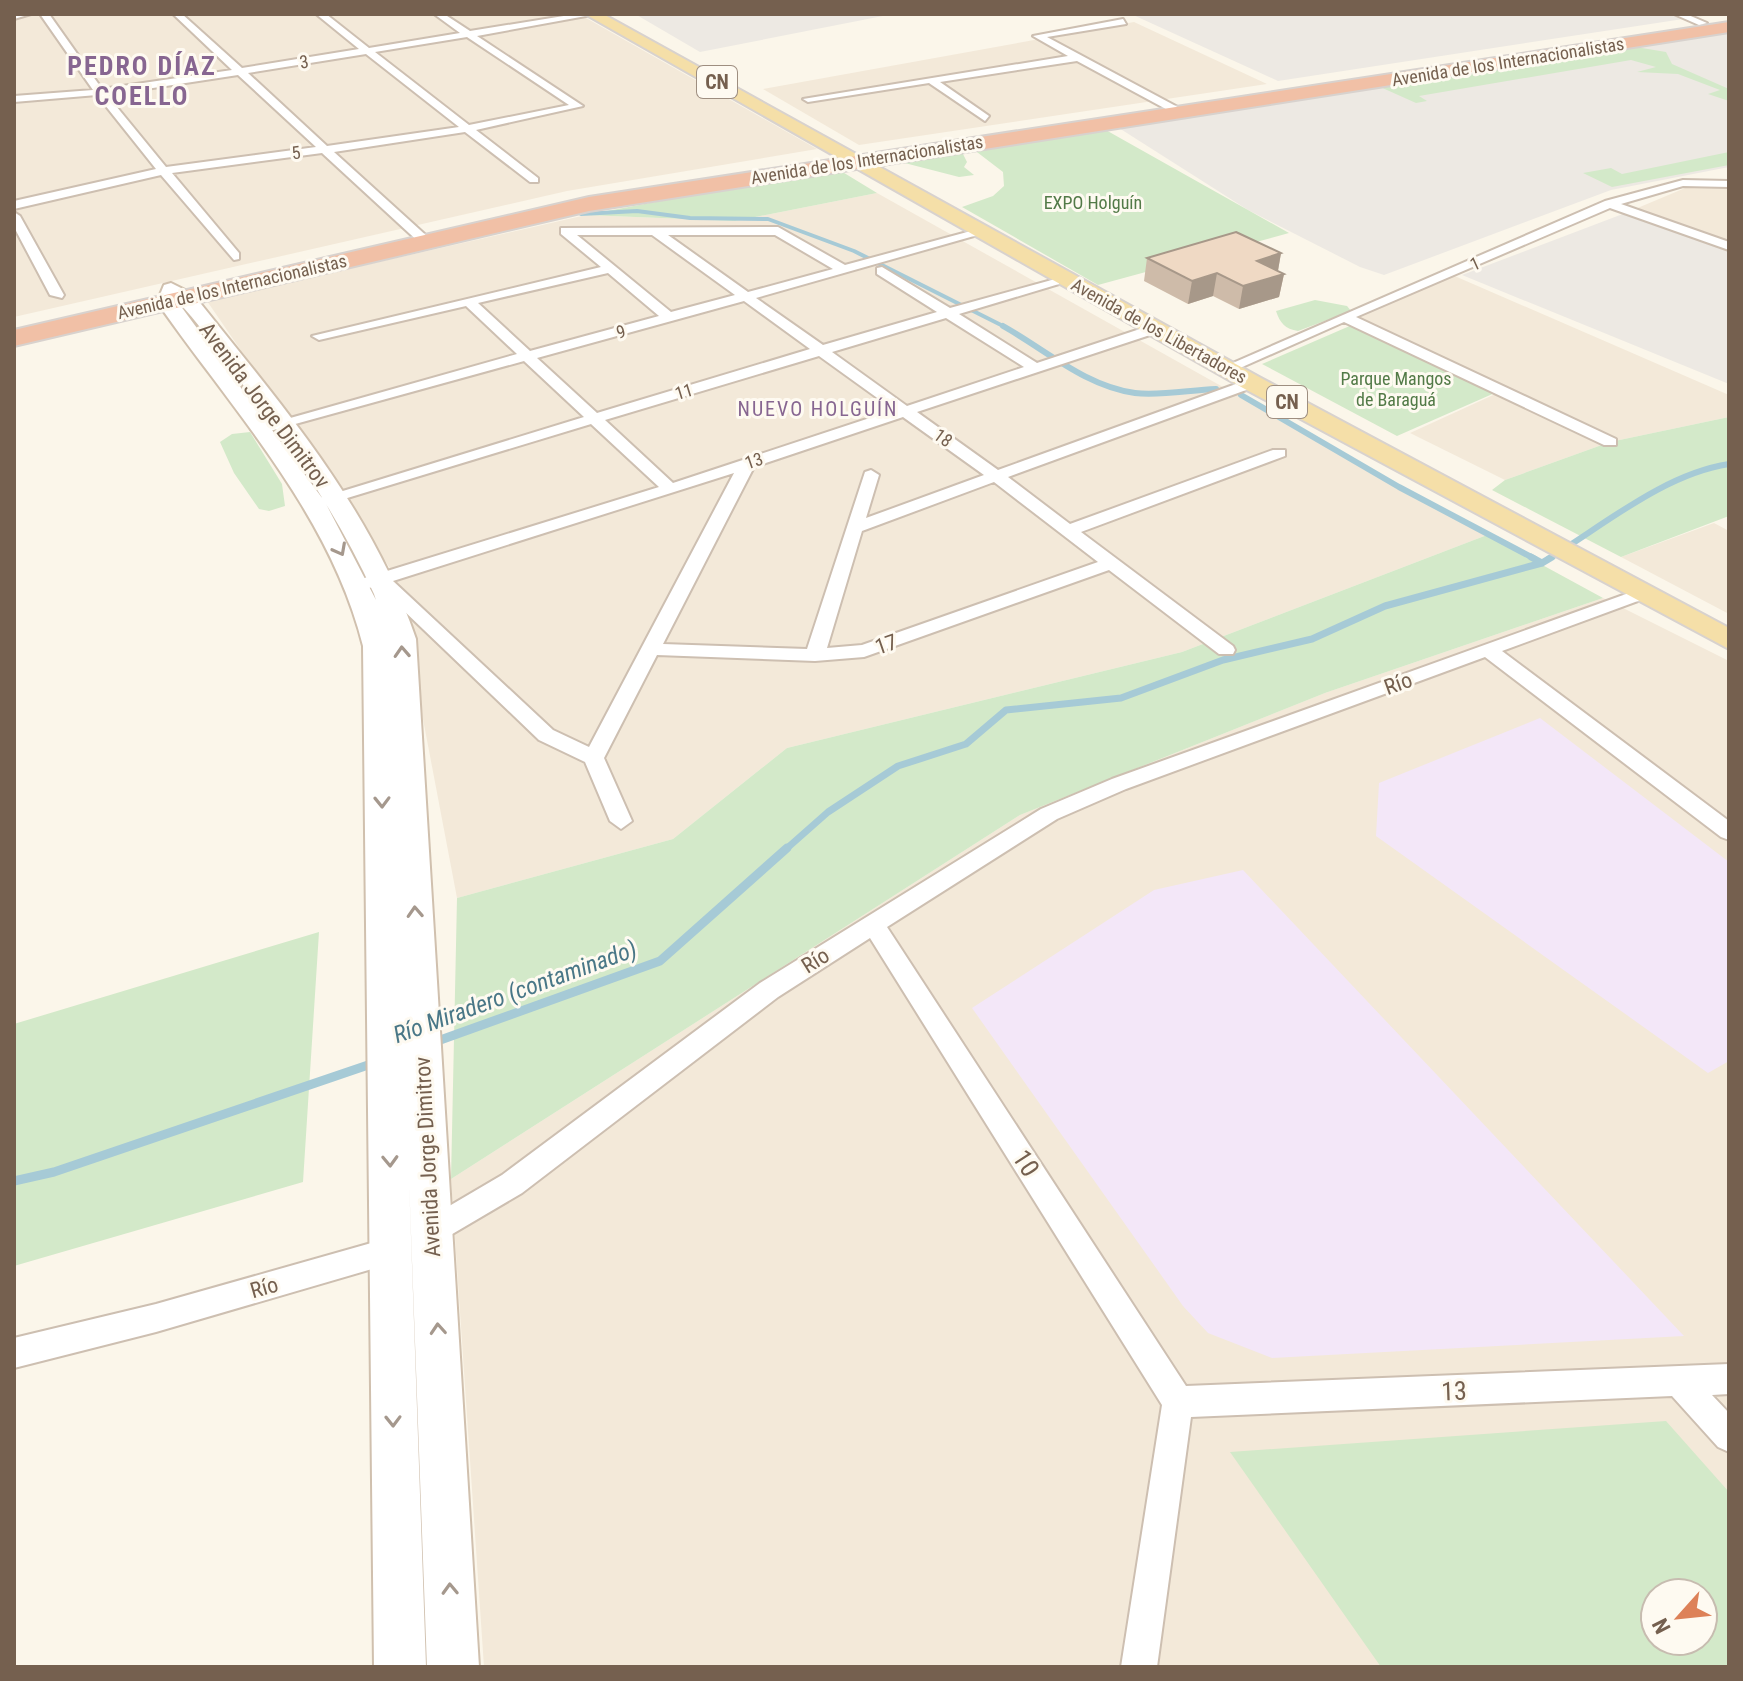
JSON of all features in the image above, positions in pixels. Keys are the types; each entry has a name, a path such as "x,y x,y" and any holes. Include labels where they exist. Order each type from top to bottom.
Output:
{"highway":[{"name":"Avenida de los Internacionalistas","path":"1174,109 1729,18"},
{"name":"Avenida de los Internacionalistas","path":"14,338 422,238 846,157 1729,27"},
{"name":"Avenida de los Internacionalistas","path":"14,324 175,297"}],"main road":[{"name":"Avenida de los Libertadores","path":"593,14 1226,369 1729,640"},
{"name":"Avenida Jorge Dimitrov","path":"175,297 323,500 402,639 402,997 412,1242 400,1667"},
{"name":"Avenida Jorge Dimitrov","path":"412,1242 439,1334 453,1667"}],"street":[{"path":"14,16 27,14"},
{"path":"44,14 100,93 234,256"},
{"path":"177,14 422,238"},
{"path":"320,14 534,180"},
{"path":"438,14 470,34"},
{"name":"3","path":"14,99 100,93 239,73 593,14"},
{"path":"1109,14 1123,22 1038,36 1174,109"},
{"path":"1678,14 1702,23"},
{"name":"5","path":"14,205 166,170 467,128 578,106 470,34"},
{"path":"808,99 1082,57"},
{"path":"931,80 985,118"},
{"name":"1","path":"1226,369 1609,204 1683,183 1729,184"},
{"path":"1609,204 1729,246"},
{"path":"14,216 57,295"},
{"path":"671,319 565,231 782,232 846,271"},
{"name":"18","path":"656,232 997,477 1226,650"},
{"name":"9","path":"270,426 982,232"},
{"path":"319,336 609,269"},
{"path":"882,271 1034,367"},
{"name":"11","path":"323,500 1054,281"},
{"path":"468,301 670,489"},
{"path":"1346,318 1610,442"},
{"name":"13","path":"370,582 670,489 1148,331"},
{"path":"856,527 1252,383"},
{"path":"1068,531 1279,453"},
{"path":"594,758 747,464"},
{"path":"815,655 871,475"},
{"name":"17","path":"649,649 815,655 876,648 1111,563"},
{"path":"370,582 546,735 594,758 621,821"},
{"name":"Río","path":"14,1353 156,1318 412,1242 512,1184 769,990 1049,814 1119,784 1640,594"},
{"path":"1488,650 1729,832"},
{"name":"10","path":"873,924 1178,1402"},
{"name":"13","path":"1178,1402 1729,1379"},
{"path":"1678,1381 1729,1436"},
{"path":"1139,1667 1178,1402"}],"shaded area":[{"path":"14,14 579,14 817,149 567,191 14,317"},
{"path":"635,14 893,14 700,52"},
{"path":"1131,14 1716,14 1278,81"},
{"path":"1134,22 1267,84 859,145 763,89"},
{"path":"1729,29 1729,167 1611,190 1384,275 1360,267 1248,210 1119,128"},
{"path":"1690,186 1729,186 1729,248 1628,212"},
{"path":"877,193 1487,535 1182,652 787,748 673,839 457,898 396,577 207,301 586,215 735,221"},
{"path":"1628,212 1729,248 1729,384 1462,275"},
{"path":"1450,274 1729,395 1729,417 1610,442 1505,480 1410,433 1502,391 1346,318"},
{"path":"1714,523 1729,531 1729,614 1621,557"},
{"path":"1603,598 1729,661 1729,1667 484,1667 451,1179 1020,815 1325,693"},
{"path":"1540,718 1729,862 1729,1061 1708,1073 1376,836 1379,783"},
{"path":"1243,870 1684,1336 1272,1358 1208,1333 1183,1306 972,1008 1154,890"}],"green space":[{"path":"1630,46 1666,52 1672,64 1729,89 1729,101 1708,94 1720,90 1678,74 1637,72 1656,67 1631,60 1419,96 1427,101 1416,103 1378,86"},
{"name":"EXPO Holguín","path":"1104,129 1289,233 1098,285 962,207 993,196 1004,186 1003,172 973,149"},
{"path":"961,150 967,162 964,167 974,175 959,177 893,160"},
{"path":"1729,152 1729,165 1612,187 1583,173 1611,168 1622,174"},
{"path":"836,168 877,193 735,221 586,215"},
{"path":"1315,300 1347,306 1351,311 1298,331 1290,329 1279,319 1276,311"},
{"name":"Parque Mangos de Baraguá","path":"1352,325 1497,392 1397,436 1262,364"},
{"path":"1729,417 1729,516 1621,557 1492,490 1505,480 1610,442"},
{"path":"250,432 282,484 285,506 269,511 259,509 234,473 220,442 232,434"},
{"path":"1487,535 1603,598 1325,693 1020,815 451,1179 457,898 673,839 787,748 1182,652"},
{"path":"319,932 303,1182 14,1266 14,1024"},
{"path":"1666,1421 1729,1492 1729,1667 1381,1667 1230,1452"}],"building":[{"path":"1236,232 1281,253 1257,261 1284,274 1243,286 1217,273 1192,281 1147,258"}],"waterway":[{"path":"581,214 637,211 690,218 768,219 854,251 1007,328"},
{"path":"1003,326 1066,366 1117,389 1155,394 1216,389"},
{"path":"1241,395 1399,487 1535,559"},
{"name":"Río Miradero (contaminado)","path":"1548,559 1658,489 1681,478 1729,464"},
{"path":"1531,557 1542,563"},
{"name":"Río Miradero (contaminado)","path":"1542,563 1552,557"},
{"name":"Río Miradero (contaminado)","path":"785,850 828,812 898,766 966,744 1006,710 1121,698 1223,660 1312,639 1385,606 1542,563"},
{"name":"Río Miradero (contaminado)","path":"432,1043 660,961 787,848"},
{"name":"Río Miradero (contaminado)","path":"14,1181 54,1172 374,1063"}],"district":[{"name":"PEDRO DÍAZ COELLO","path":"142,81"},
{"name":"NUEVO HOLGUÍN","path":"818,409"}]}
